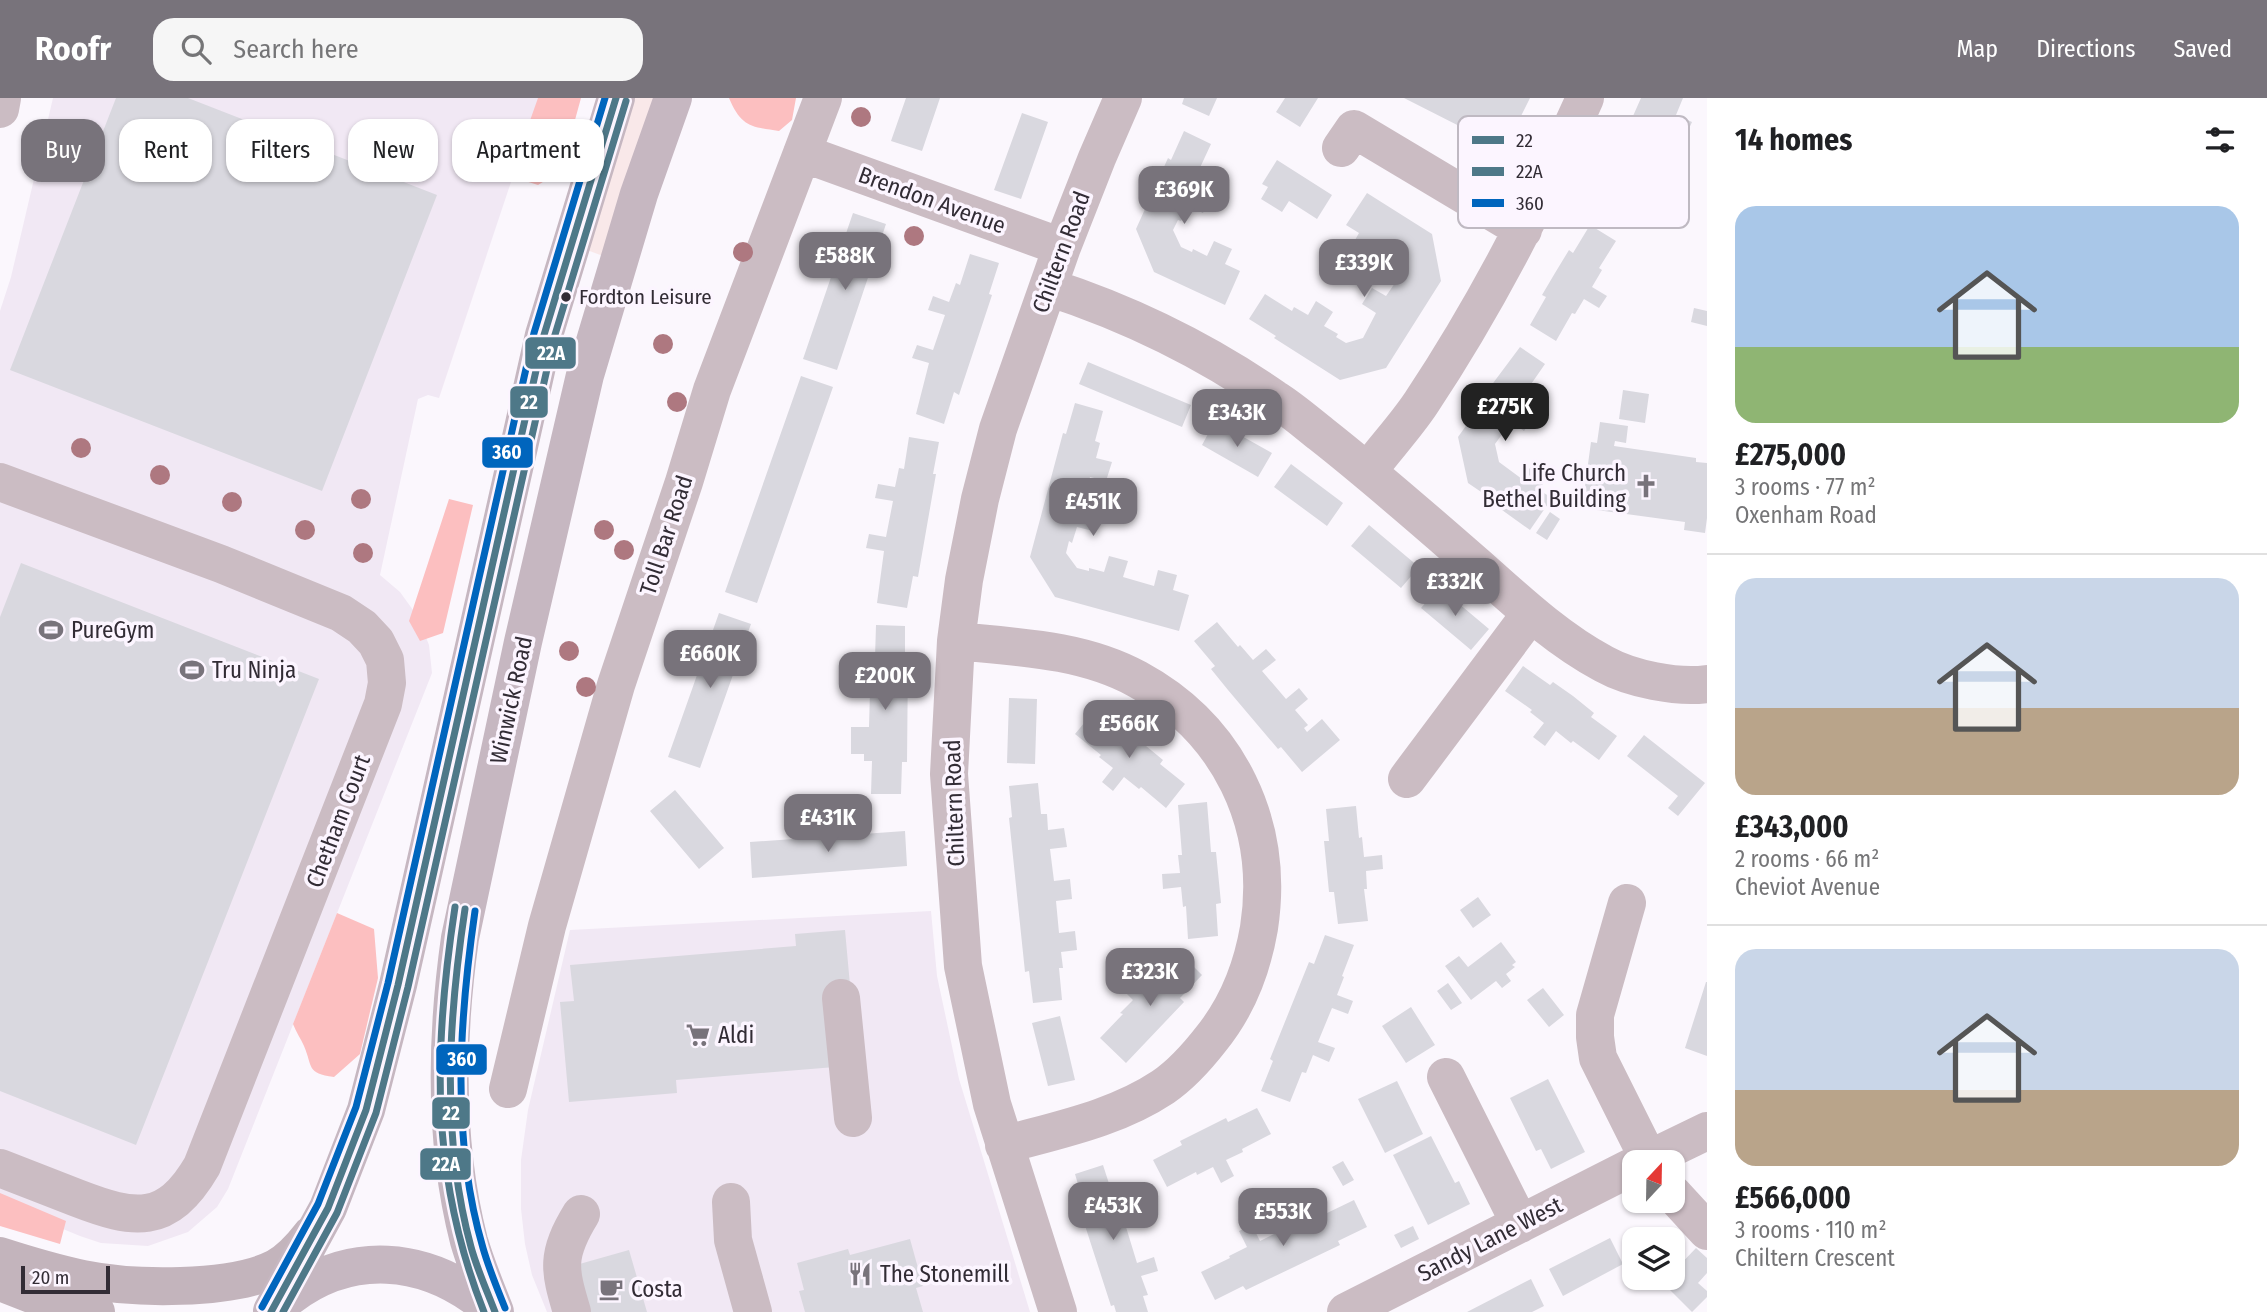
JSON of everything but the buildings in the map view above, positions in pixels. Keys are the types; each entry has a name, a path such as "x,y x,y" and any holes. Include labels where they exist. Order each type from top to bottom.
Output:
{"highway":[{"name":"Winwick Road","path":"272,1312 328,1208 366,1110 398,985 544,335 616,98"},
{"name":"Winwick Road","path":"494,1312 470,1243 455,1157 451,1040 460,938 523,642 585,375 635,206 673,98"},
{"path":"272,1312 290,1295 323,1277 359,1266 384,1264 432,1273 455,1283 494,1312"}],"main road":[{"path":"0,1256 87,1280 175,1285 237,1282 278,1267 296,1254 328,1208"},
{"path":"0,1282 44,1299 96,1312"}],"street":[{"path":"0,109 2,98"},
{"name":"Toll Bar Road","path":"508,1089 520,977 578,814 616,685 712,390 823,98"},
{"name":"Chiltern Road","path":"1058,1312 1003,1145 989,1091 962,953 949,774 956,641 980,499 998,429 1062,247 1123,98"},
{"path":"1577,116 1585,98"},
{"path":"1341,148 1354,129 1458,191"},
{"name":"Brendon Avenue","path":"802,153 1062,247"},
{"path":"1368,471 1420,405 1496,279 1523,230 1520,228"},
{"path":"1048,287 1121,314 1202,354 1276,399 1368,471 1571,645 1607,666 1647,680 1707,684"},
{"name":"Chetham Court","path":"0,482 221,564 341,613 362,627 376,642 385,660 387,683 383,704 324,860 202,1166 192,1184 178,1199 165,1207 147,1214 128,1214 108,1210 0,1168"},
{"path":"1407,779 1531,613"},
{"path":"956,641 1038,649 1087,659 1137,679 1175,705 1210,738 1241,787 1258,835 1262,865 1261,912 1252,962 1243,986 1218,1031 1186,1069 1155,1092 1109,1115 1003,1145"},
{"path":"1627,903 1595,1015 1595,1037 1598,1058 1639,1150"},
{"path":"841,998 853,1118"},
{"path":"1446,1077 1520,1224"},
{"name":"Sandy Lane West","path":"1668,1150 1707,1131"},
{"name":"Sandy Lane West","path":"1346,1312 1622,1173"},
{"path":"731,1202 733,1240 753,1312"},
{"path":"1685,1207 1707,1231"},
{"path":"572,1312 561,1278 560,1265 569,1235 581,1214"}],"shaded area":[{"path":"53,98 539,98 532,119 452,119 452,182 511,182 439,398 428,395 418,399 380,575 400,592 418,617 429,645 432,673 228,1189 217,1207 188,1232 148,1246 101,1243 0,1203 0,311 11,277 33,182 105,182 105,119 48,119"},
{"path":"538,98 581,98 575,119 531,119"},
{"path":"633,98 655,98 603,256 587,250"},
{"path":"729,98 796,98 792,120 779,131 748,124 742,120"},
{"path":"449,499 473,505 443,633 420,641 409,621"},
{"path":"931,911 937,976 959,1079 1030,1312 547,1312 532,1275 525,1244 521,1209 521,1160 528,1110 570,930"},
{"path":"337,913 374,929 378,978 360,1054 334,1077 312,1068 293,1024"},
{"path":"0,1193 66,1221 60,1244 0,1226"}],"transit line":[{"name":"360","path":"262,1307 318,1204 356,1107 388,983 534,333 605,98"},
{"name":"22","path":"271,1312 328,1208 366,1110 398,985 544,335 616,98"},
{"name":"22A","path":"283,1312 337,1213 376,1113 408,987 554,338 626,101"},
{"name":"22A","path":"455,907 443,1011 441,1112 445,1162 454,1211 466,1261 484,1312"},
{"name":"22","path":"465,909 452,1036 451,1121 461,1205 473,1255 495,1312"},
{"name":"360","path":"475,911 462,1038 462,1123 473,1207 485,1256 505,1308"}],"place":[{"name":"Fordton Leisure","path":"566,297"},
{"name":"Life Church Bethel Building","path":"1646,486"},
{"name":"PureGym","path":"51,630"},
{"name":"Tru Ninja","path":"192,670"},
{"name":"Aldi","path":"698,1035"},
{"name":"The Stonemill","path":"860,1274"},
{"name":"Costa","path":"611,1289"}]}
